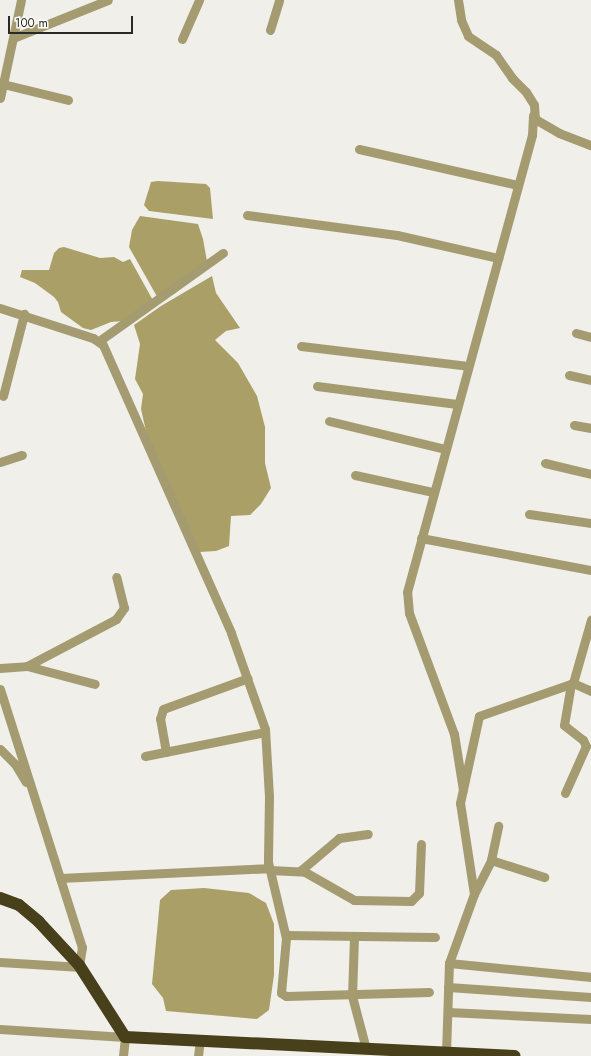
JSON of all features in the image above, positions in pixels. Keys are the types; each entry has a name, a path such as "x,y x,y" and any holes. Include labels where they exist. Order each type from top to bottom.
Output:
{"highway":[{"path":"0,898 19,905 39,922 80,966 125,1037 200,1040 360,1051 515,1056"}],"street":[{"path":"0,98 21,0"},
{"path":"13,38 108,0"},
{"path":"182,39 199,0"},
{"path":"270,30 279,0"},
{"path":"458,0 461,20 468,36 496,54 512,78 526,92 534,106 532,135 457,404 407,592 407,606 452,726 463,790"},
{"path":"3,84 68,100"},
{"path":"533,115 535,119 559,133 591,146"},
{"path":"359,149 518,185"},
{"path":"247,216 397,235 498,258"},
{"path":"99,341 222,253"},
{"path":"0,308 24,314 99,341 106,349 248,678 262,716 265,732 269,796 269,869 286,935 281,990 283,995 352,996 429,992"},
{"path":"4,396 24,314"},
{"path":"576,333 591,336"},
{"path":"301,346 468,366"},
{"path":"569,375 591,380"},
{"path":"317,386 457,404"},
{"path":"329,421 445,449"},
{"path":"574,425 591,428"},
{"path":"0,462 22,455"},
{"path":"545,463 591,474"},
{"path":"355,476 434,492"},
{"path":"529,514 591,523"},
{"path":"421,538 591,570"},
{"path":"27,666 116,619 124,608 116,577"},
{"path":"565,793 586,746 583,740 564,725 572,683 588,641 591,620"},
{"path":"0,668 27,666 95,684"},
{"path":"166,752 160,718 163,709 248,678"},
{"path":"474,894 460,803 479,716 572,683 591,691"},
{"path":"0,689 82,947 80,966 0,962"},
{"path":"145,756 265,732"},
{"path":"0,749 15,764 33,793"},
{"path":"446,1053 449,963 474,894 491,860 498,826"},
{"path":"300,871 340,838 368,834"},
{"path":"60,878 269,869 300,871 354,900 411,901 419,893 421,844"},
{"path":"491,860 544,877"},
{"path":"286,935 435,937"},
{"path":"354,937 352,996 360,1051"},
{"path":"449,963 591,977"},
{"path":"448,987 591,997"},
{"path":"448,1012 591,1019"},
{"path":"0,1029 125,1037 123,1056"},
{"path":"198,1056 200,1040"}],"shaded area":[{"path":"158,181 206,184 210,188 213,219 149,211 144,205 151,182"},
{"path":"140,216 198,224 203,239 208,267 174,294 159,300 129,247 132,230"},
{"path":"64,247 100,258 114,257 123,262 130,259 155,304 123,321 111,322 91,330 83,328 61,312 58,302 54,297 35,283 20,277 22,270 49,270 54,253 59,248"},
{"path":"212,276 216,293 240,328 226,331 215,340 238,363 257,396 265,427 265,463 271,488 261,504 250,515 231,516 229,546 216,551 199,552 148,440 141,409 143,394 135,379 140,344 134,325 161,306"},
{"path":"204,888 249,893 266,903 274,924 274,975 269,1010 257,1019 166,1011 163,998 152,984 160,900 171,890"}]}
